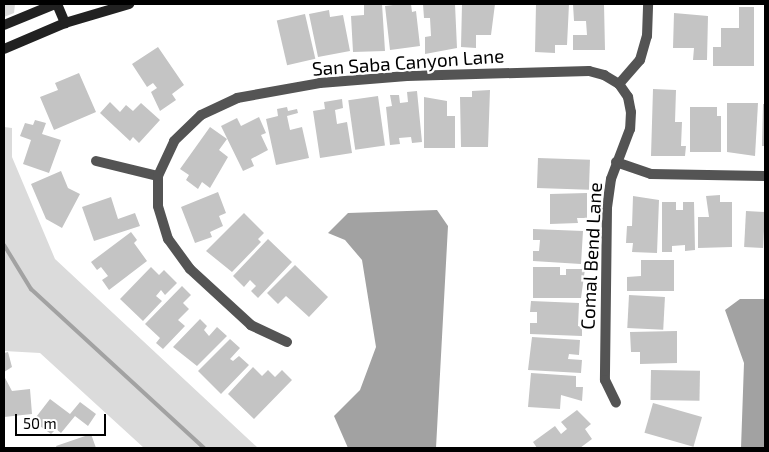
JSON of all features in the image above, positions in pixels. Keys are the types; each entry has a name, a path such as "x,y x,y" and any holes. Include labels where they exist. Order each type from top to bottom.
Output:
{"main road":[{"path":"4,25 56,4 65,23"},
{"path":"4,49 65,23 130,4"}],"street":[{"path":"619,84 640,60 647,36 648,4"},
{"name":"San Saba Canyon Lane","path":"287,342 251,325 190,269 168,239 158,206 158,176 174,141 202,115 237,98 320,83 407,76 589,71 604,75 619,84"},
{"name":"Comal Bend Lane","path":"616,403 605,380 607,208 616,162 630,129 631,112 628,96 619,84"},
{"path":"96,161 158,176"},
{"path":"616,162 651,174 765,176"}],"shaded area":[{"path":"4,4 15,4 14,13 4,17"},
{"path":"4,127 12,128 12,157 55,259 258,448 144,448 40,353 4,351"},
{"path":"437,210 448,226 436,448 348,448 334,416 360,390 376,347 362,260 345,240 328,233 348,213"},
{"path":"740,299 765,299 765,448 741,448 744,363 725,310"}],"building":[{"path":"364,4 382,4 385,51 353,52 351,16 364,15"},
{"path":"411,4 412,12 416,11 420,46 390,50 385,6"},
{"path":"423,4 455,4 457,48 425,54 425,37 431,36 430,18 424,18"},
{"path":"462,4 495,4 491,35 476,35 476,48 461,47"},
{"path":"536,4 569,4 567,45 555,45 555,53 535,52"},
{"path":"573,4 604,4 605,50 573,50 573,35 587,35 586,21 574,21"},
{"path":"739,7 754,7 754,66 713,66 713,47 721,47 721,28 739,28"},
{"path":"329,10 330,17 343,15 350,51 318,57 309,14"},
{"path":"674,13 708,16 707,60 693,60 694,48 673,48"},
{"path":"305,14 315,59 287,65 277,21"},
{"path":"158,47 184,85 172,94 176,100 160,111 151,92 157,88 153,83 147,87 132,64"},
{"path":"79,73 96,112 54,130 40,97 58,90 55,83"},
{"path":"653,89 676,90 675,122 682,122 681,146 686,146 685,156 651,156"},
{"path":"490,90 488,147 461,147 460,97 472,97 472,91"},
{"path":"417,91 422,142 412,143 411,137 399,138 400,144 390,145 386,107 392,106 390,95 399,95 400,103 408,102 407,92"},
{"path":"378,96 385,146 355,150 348,100"},
{"path":"424,97 447,101 447,116 455,116 455,148 424,148"},
{"path":"342,99 343,108 335,110 337,124 347,122 352,153 320,158 313,111 325,109 324,102"},
{"path":"110,102 120,112 126,105 133,111 141,103 160,120 139,143 133,137 130,141 100,113"},
{"path":"727,103 758,103 755,156 727,152"},
{"path":"763,104 765,104 765,146 762,146"},
{"path":"287,107 288,111 297,109 298,113 287,116 290,130 302,127 309,158 276,165 266,119 278,116 277,109"},
{"path":"690,107 717,107 717,116 721,116 721,152 690,152"},
{"path":"259,117 266,133 261,135 268,150 251,159 254,166 243,171 221,126 237,118 241,126"},
{"path":"35,120 46,123 42,134 61,140 49,173 23,164 31,140 20,136 25,123 33,125"},
{"path":"210,127 227,139 219,150 228,157 210,188 202,182 198,189 186,180 189,175 180,169"},
{"path":"538,158 590,160 589,190 537,188"},
{"path":"61,171 68,188 80,194 62,228 46,219 31,184"},
{"path":"218,192 226,213 219,216 223,226 210,232 212,237 195,243 181,207"},
{"path":"587,193 587,218 577,218 578,223 550,224 550,194"},
{"path":"720,195 720,202 732,202 732,247 698,248 698,217 709,217 706,196"},
{"path":"633,196 659,200 657,253 632,252 633,243 626,243 627,226 632,226"},
{"path":"111,197 118,219 135,213 140,226 94,241 82,207"},
{"path":"662,202 676,202 676,210 683,210 683,202 694,202 695,250 685,251 685,245 672,246 672,252 662,252"},
{"path":"746,211 765,212 763,248 744,247"},
{"path":"244,213 264,233 258,239 261,242 232,272 206,251"},
{"path":"533,229 583,231 581,264 533,261 533,251 539,251 540,240 533,240"},
{"path":"131,232 137,240 134,243 147,261 109,290 102,280 108,276 101,267 97,270 91,262"},
{"path":"268,239 292,262 258,298 251,291 256,286 250,280 244,287 233,276"},
{"path":"641,260 674,260 674,291 627,291 627,277 641,276"},
{"path":"295,265 328,297 309,317 286,296 278,304 267,293"},
{"path":"151,267 159,275 164,270 177,283 165,295 161,290 156,296 162,301 143,321 120,299"},
{"path":"533,267 560,267 560,275 566,275 566,269 585,269 581,298 533,298"},
{"path":"182,286 191,295 183,303 189,309 178,320 185,326 163,349 156,343 160,338 145,324"},
{"path":"629,295 665,297 663,330 627,328"},
{"path":"531,301 579,303 578,326 582,327 582,336 530,334 530,323 537,323 537,312 530,312"},
{"path":"200,319 207,326 204,330 209,336 217,327 227,336 197,366 173,347"},
{"path":"677,331 677,363 640,364 640,352 631,352 630,332"},
{"path":"532,337 580,340 579,355 569,354 568,359 582,360 581,373 528,370"},
{"path":"230,339 240,348 230,359 233,361 239,356 249,365 221,394 198,371"},
{"path":"8,352 12,367 4,372 4,353"},
{"path":"253,367 262,376 268,370 275,377 282,370 292,380 254,419 228,394"},
{"path":"651,370 700,371 699,401 650,400"},
{"path":"531,373 576,376 576,387 583,387 582,401 561,395 560,409 528,407"},
{"path":"4,376 12,391 30,389 32,414 4,417"},
{"path":"50,399 70,414 80,402 96,414 88,426 75,416 61,433 56,429 51,434 33,421"},
{"path":"653,403 702,417 693,447 644,433"},
{"path":"577,410 591,424 585,429 592,439 580,448 537,448 533,442 555,426 561,434 567,429 561,422"},
{"path":"91,434 96,448 57,448 56,446"}],"waterway":[{"path":"4,245 31,289 204,448"}]}
